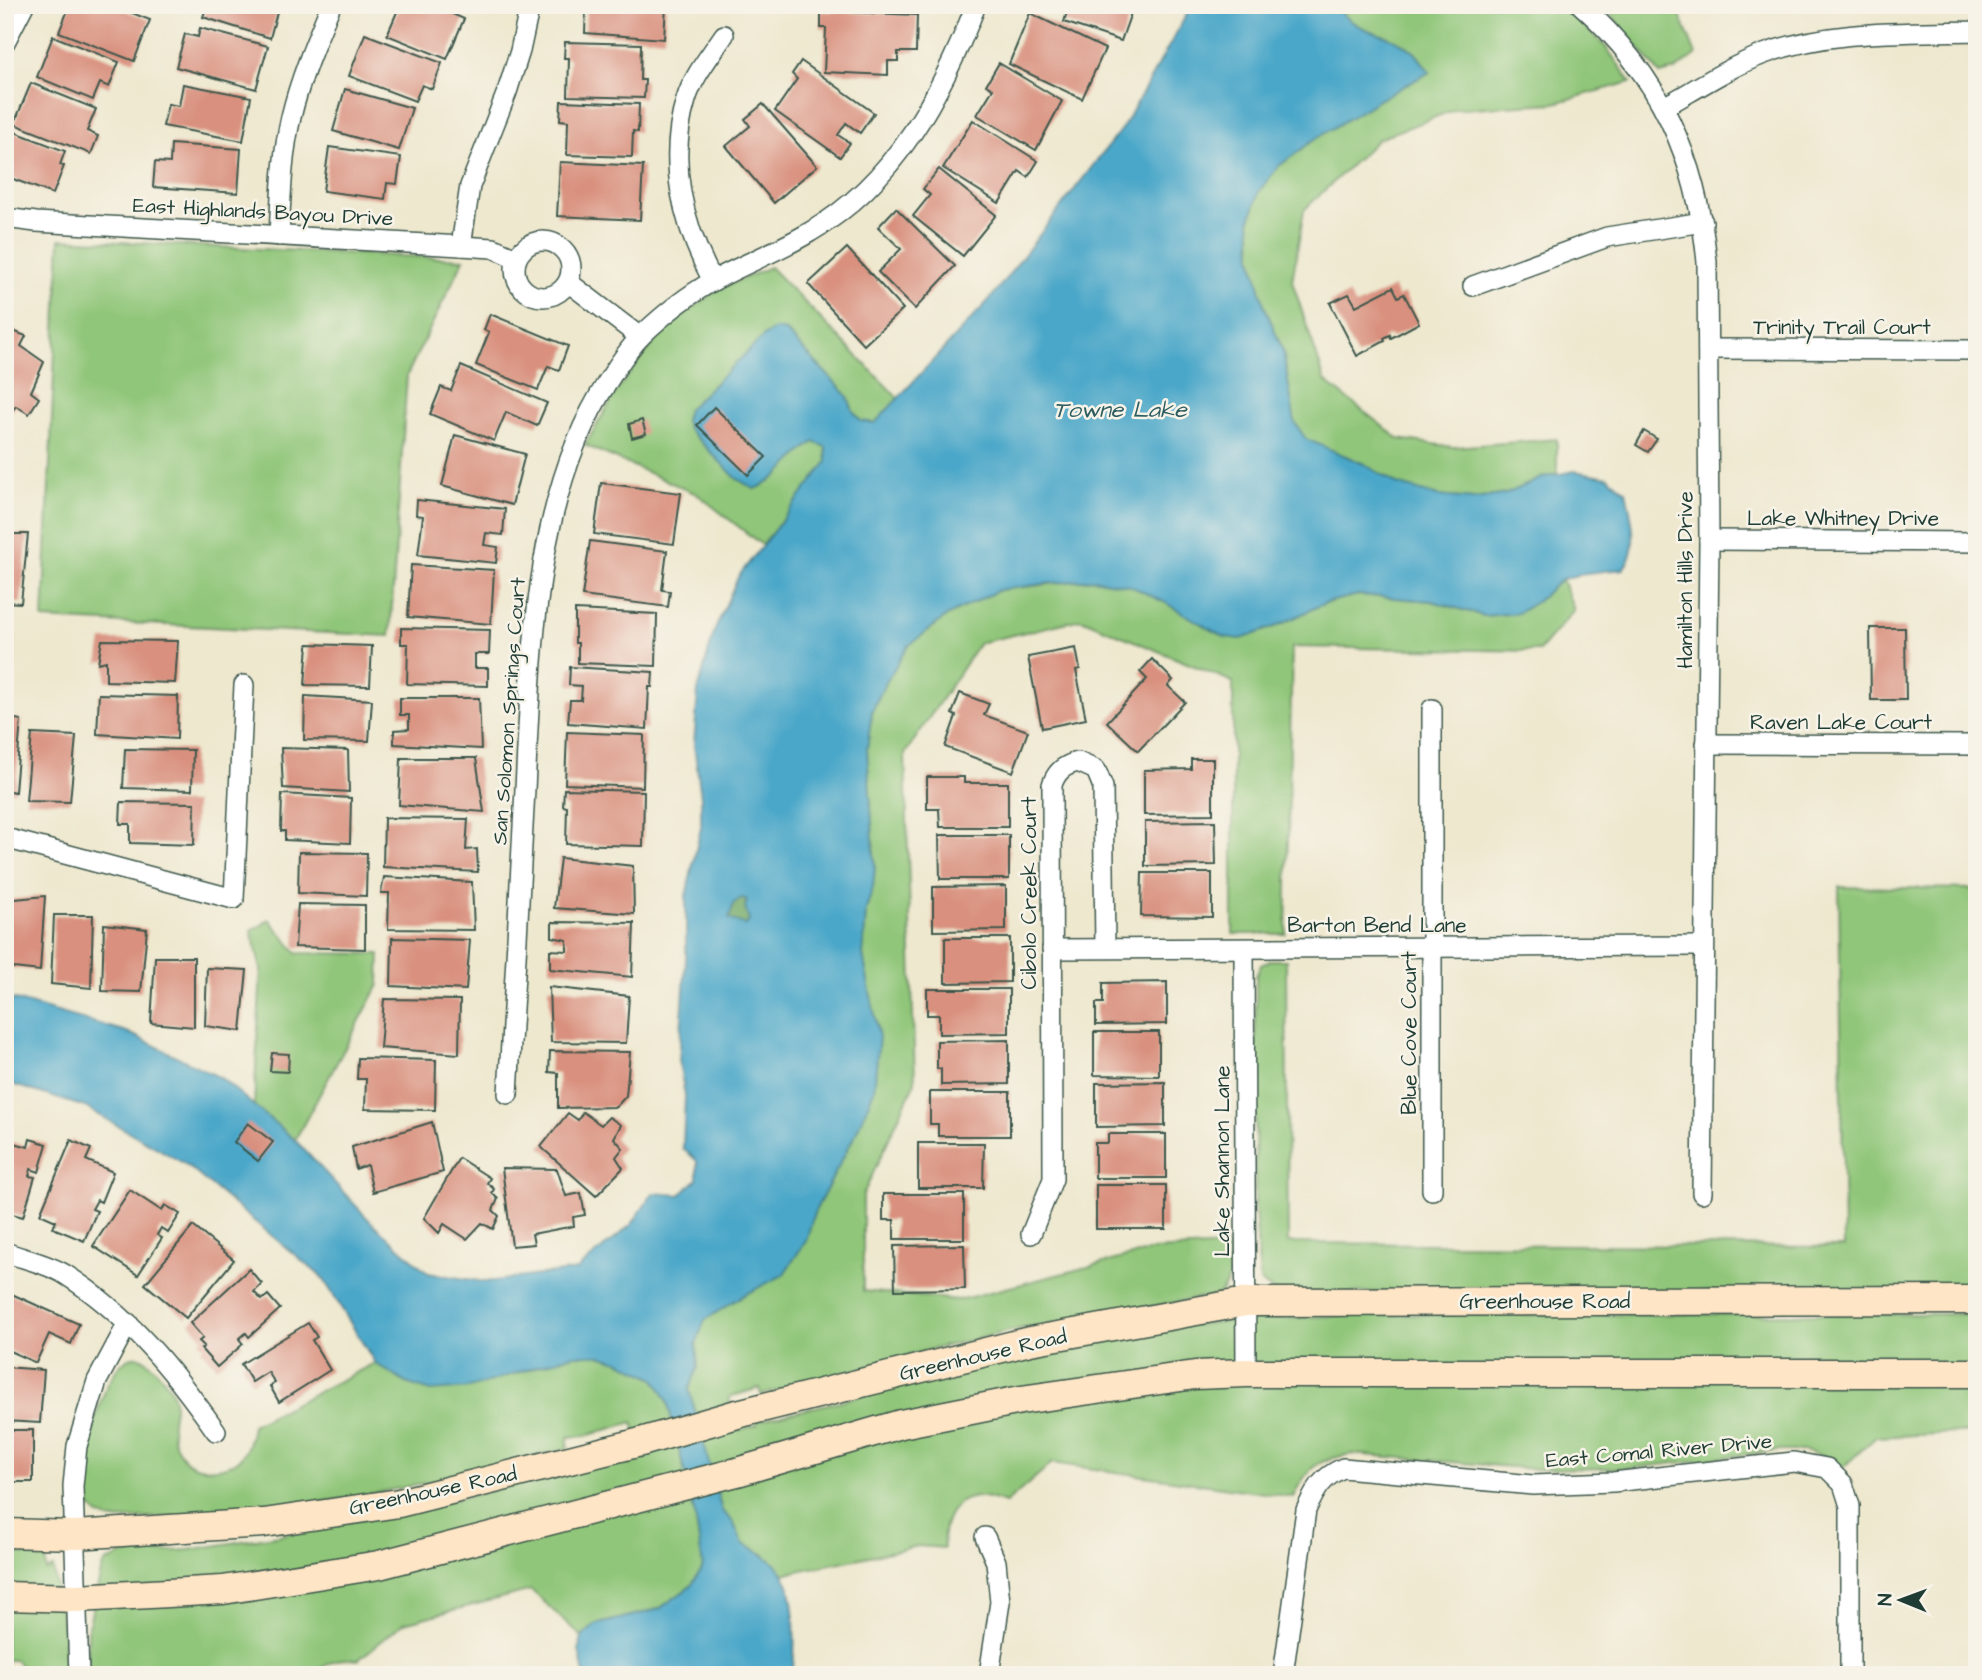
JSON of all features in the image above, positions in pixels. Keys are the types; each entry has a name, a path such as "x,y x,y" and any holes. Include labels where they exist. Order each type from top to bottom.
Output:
{"main road":[{"name":"Greenhouse Road","path":"5,1532 75,1535 264,1523 399,1503 641,1442 737,1414 1030,1342 1246,1302 1977,1300"},
{"path":"5,1596 77,1598 223,1590 379,1565 737,1472 901,1424 1021,1399 1195,1375 1977,1373"}],"street":[{"path":"5,42 24,5"},
{"path":"279,236 291,118 331,5"},
{"path":"461,246 470,186 507,92 530,5"},
{"name":"San Solomon Springs Court","path":"508,1094 537,600 544,559 566,472 586,419 618,366 640,337 679,304 713,281 814,230 857,198 897,156 936,95 958,52 976,5"},
{"name":"Hamilton Hills Drive","path":"1580,5 1618,42 1664,107 1682,144 1695,182 1703,222 1707,262 1709,540 1702,1193"},
{"path":"1664,107 1762,55 1814,40 1870,34 1977,31"},
{"path":"713,281 700,258 688,225 680,195 678,160 680,126 686,98 698,73 724,35"},
{"name":"East Highlands Bayou Drive","path":"5,218 493,248 516,258"},
{"path":"1473,286 1607,237 1703,222"},
{"path":"532,242 554,242 562,247 568,256 571,265 568,282 553,295 534,295 526,291 516,278 516,258 532,242"},
{"path":"568,282 640,337"},
{"name":"Trinity Trail Court","path":"1708,349 1977,351"},
{"name":"Lake Whitney Drive","path":"1709,540 1977,542"},
{"path":"5,838 234,899 244,685"},
{"name":"Blue Cove Court","path":"1432,709 1432,1190"},
{"name":"Raven Lake Court","path":"1706,744 1977,744"},
{"name":"Cibolo Creek Court","path":"1031,1234 1053,1179 1052,785 1054,776 1061,769 1078,762 1096,771 1103,787 1105,948"},
{"name":"Barton Bend Lane","path":"1052,949 1703,946"},
{"name":"Lake Shannon Lane","path":"1244,949 1246,1373"},
{"path":"5,1252 64,1273 128,1323 177,1377 216,1431"},
{"path":"79,1675 72,1486 77,1446 97,1381 128,1323"},
{"name":"East Comal River Drive","path":"1283,1675 1306,1510 1328,1475 1343,1468 1533,1485 1613,1482 1794,1462 1827,1468 1843,1485 1850,1506 1850,1675"},
{"path":"985,1536 996,1562 1000,1602 989,1675"}],"green space":[{"path":"1334,5 1563,5 1605,46 1631,82 1555,103 1456,109 1378,139 1304,210 1292,281 1325,381 1399,439 1453,447 1557,439 1557,474 1506,494 1475,499 1438,496 1397,484 1364,464 1305,439 1295,423 1283,351 1264,305 1252,257 1250,220 1259,191 1279,166 1315,139 1429,72 1412,50 1402,43 1353,23"},
{"path":"1603,5 1676,5 1696,55 1675,70 1660,74"},
{"path":"60,239 464,259 407,375 390,636 43,619"},
{"path":"770,267 899,399 875,423 861,421 853,411 847,395 786,331 775,329 765,335 688,409 685,420 688,429 736,478 754,489 771,481 814,441 826,447 827,462 822,472 762,545 697,494 585,445 618,389 660,333 717,290"},
{"path":"1093,579 1131,586 1241,639 1277,626 1325,603 1358,595 1432,601 1484,616 1518,613 1536,602 1562,579 1574,610 1539,651 1292,647 1286,934 1233,934 1233,682 1081,619 979,643 905,754 915,1082 863,1195 863,1291 959,1300 1154,1250 1227,1246 1228,1278 1218,1295 1019,1329 761,1395 759,1388 729,1397 738,1430 757,1425 757,1421 1092,1340 1217,1322 1348,1315 1977,1314 1977,1432 1876,1437 1842,1468 1823,1456 1804,1451 1776,1451 1634,1468 1536,1469 1352,1454 1315,1466 1304,1477 1293,1497 1052,1463 1006,1503 983,1497 964,1500 957,1505 947,1520 944,1548 918,1546 783,1574 764,1554 743,1544 733,1522 722,1511 689,1389 698,1367 696,1344 705,1320 742,1296 806,1241 814,1213 856,1133 868,985 863,955 866,910 873,887 875,867 867,749 872,711 909,645 948,615 999,590"},
{"path":"1839,887 1977,889 1977,1290 1275,1293 1260,1281 1255,1210 1256,976 1261,965 1271,960 1286,960 1288,1243 1844,1247"},
{"path":"742,898 747,901 745,907 749,921 746,925 729,919 733,903"},
{"path":"269,919 297,953 380,954 379,985 295,1140 254,1106 261,969 251,930"},
{"path":"573,1355 600,1355 621,1362 655,1379 667,1400 695,1515 703,1566 691,1586 659,1609 595,1625 582,1637 531,1590 404,1623 358,1660 334,1661 313,1675 88,1675 88,1628 102,1568 106,1562 123,1554 189,1550 280,1535 441,1503 642,1454 633,1422 585,1436 568,1437 568,1448 393,1490 278,1507 112,1520 95,1512 90,1506 86,1493 86,1472 89,1447 103,1396 113,1375 125,1361 138,1357 159,1373 174,1399 172,1433 179,1452 193,1465 213,1468 231,1464 243,1455 248,1446 252,1425 375,1363 406,1383 469,1388"},
{"path":"5,1554 37,1554 46,1557 46,1571 53,1568 64,1631 65,1675 29,1675 15,1660 5,1660"}],"water":[{"name":"Towne Lake","path":"1192,5 1334,5 1353,23 1402,43 1412,50 1430,72 1315,139 1279,166 1259,191 1250,220 1252,257 1264,305 1283,351 1295,423 1306,439 1364,464 1397,484 1438,496 1475,499 1506,494 1544,477 1575,471 1608,477 1626,491 1633,532 1629,561 1623,569 1562,579 1536,602 1518,613 1484,616 1432,601 1358,595 1325,603 1277,626 1241,639 1224,637 1131,586 1093,579 1044,584 999,590 948,615 908,646 872,711 867,749 875,867 873,887 866,910 863,955 879,1037 874,1090 856,1133 814,1213 806,1241 783,1275 742,1296 705,1320 696,1344 698,1367 689,1389 722,1511 733,1522 743,1544 776,1565 787,1582 794,1620 792,1675 584,1675 579,1650 582,1637 595,1625 659,1609 691,1586 703,1566 695,1515 667,1400 655,1379 600,1355 573,1355 469,1388 431,1391 406,1383 375,1363 323,1278 185,1164 85,1107 5,1082 5,997 127,1032 221,1078 295,1140 371,1222 428,1273 486,1282 577,1270 632,1224 653,1193 680,1195 697,1179 697,1161 683,1148 685,1096 679,1061 686,959 686,896 701,827 701,797 694,745 698,690 714,632 738,577 827,462 826,447 814,442 771,481 754,489 736,478 688,429 685,420 688,409 765,335 775,329 785,331 847,395 853,411 861,421 875,423 990,299 1125,124","holes":["742,898 747,901 745,907 749,921 746,925 729,919 734,903"]}],"building":[{"path":"70,5 112,5 150,20 134,61 59,32"},
{"path":"207,5 279,5 270,38 203,17"},
{"path":"400,5 432,5 464,19 447,59 387,35"},
{"path":"586,5 666,5 664,39 585,33"},
{"path":"1069,5 1141,5 1139,13 1132,10 1121,41 1064,22"},
{"path":"821,11 917,15 916,52 898,52 898,61 888,61 888,75 824,72 826,28 821,28"},
{"path":"1030,13 1105,49 1082,99 1009,64"},
{"path":"200,28 268,46 256,89 176,67 185,34 198,37"},
{"path":"365,34 442,63 432,89 422,85 415,101 349,76"},
{"path":"53,36 119,62 109,87 100,83 93,100 37,77"},
{"path":"565,42 641,44 640,80 645,80 644,98 568,96 569,58 564,58"},
{"path":"801,61 874,113 860,133 846,123 838,135 850,143 840,157 775,111 797,79 792,74"},
{"path":"999,63 1062,101 1036,150 977,115 993,89 986,85"},
{"path":"31,83 96,109 87,131 98,136 91,154 14,124"},
{"path":"183,84 251,97 243,141 163,126 168,104 179,106"},
{"path":"345,89 412,108 399,150 333,131"},
{"path":"561,101 639,104 638,132 633,131 632,157 567,155 568,121 560,120"},
{"path":"763,104 817,166 774,203 726,146 750,126 745,119"},
{"path":"973,120 1038,161 1028,177 1019,171 999,203 943,168"},
{"path":"7,129 65,151 60,165 64,166 53,194 5,176"},
{"path":"171,144 241,149 238,193 153,187 155,162 170,163"},
{"path":"329,147 401,157 397,184 387,183 385,199 323,191"},
{"path":"560,162 643,166 640,220 557,216"},
{"path":"939,169 996,215 963,256 913,216 930,195 923,189"},
{"path":"896,208 955,266 915,309 878,272 901,249 878,227"},
{"path":"847,248 903,309 864,345 808,284"},
{"path":"1393,287 1398,297 1404,294 1419,323 1391,338 1390,335 1384,338 1385,341 1357,356 1330,303 1349,294 1356,306"},
{"path":"490,314 568,346 559,370 548,366 538,390 476,365 489,332 484,330"},
{"path":"13,331 26,336 21,346 44,362 31,392 39,398 29,414 16,406 11,412 5,408 5,346"},
{"path":"461,366 547,403 537,426 506,412 494,441 430,414 441,387 451,391"},
{"path":"714,407 766,457 748,475 697,425"},
{"path":"642,420 646,434 632,438 629,424"},
{"path":"1644,431 1657,439 1648,452 1636,445"},
{"path":"455,435 525,454 512,505 442,486"},
{"path":"601,483 681,493 674,544 594,534"},
{"path":"417,500 505,509 503,535 486,533 484,545 498,547 496,563 418,555 423,516 416,515"},
{"path":"5,534 28,534 21,603 5,602"},
{"path":"590,541 667,551 662,590 670,591 668,607 582,596"},
{"path":"411,565 494,570 491,624 408,617"},
{"path":"575,610 657,614 656,666 578,663"},
{"path":"401,628 490,630 489,654 475,654 475,668 488,668 488,686 407,684 408,644 401,644"},
{"path":"1870,628 1905,628 1906,700 1871,700"},
{"path":"102,640 178,641 175,683 106,681 106,661 98,663"},
{"path":"308,644 372,646 370,686 305,685"},
{"path":"1076,648 1080,669 1076,670 1086,719 1042,728 1028,657"},
{"path":"1152,659 1173,680 1168,686 1185,702 1138,751 1107,722 1147,679 1140,672"},
{"path":"570,667 653,672 652,687 649,687 647,729 568,723 570,700 581,700 582,686 569,685"},
{"path":"960,693 989,704 984,715 1028,731 1013,772 945,747 956,716 952,714"},
{"path":"99,694 178,696 177,739 97,734"},
{"path":"305,696 372,700 369,741 304,740"},
{"path":"400,698 479,698 481,749 394,744 394,730 409,729 409,715 400,715"},
{"path":"5,717 21,720 15,792 5,790"},
{"path":"567,732 644,735 643,787 565,784"},
{"path":"32,734 76,736 70,802 26,801"},
{"path":"281,748 348,750 349,792 283,788"},
{"path":"125,749 193,750 192,790 123,788"},
{"path":"401,758 476,758 484,812 399,805"},
{"path":"1191,759 1213,759 1213,814 1144,815 1144,770 1191,769"},
{"path":"927,777 964,777 964,783 1008,783 1008,827 940,827 939,809 927,809"},
{"path":"564,789 644,791 643,846 566,844 567,807 563,806"},
{"path":"282,794 351,798 350,843 285,840 285,831 281,831"},
{"path":"121,802 195,803 194,845 130,843 130,824 120,824"},
{"path":"384,818 468,819 466,850 477,849 478,872 383,867"},
{"path":"1215,821 1216,865 1145,866 1145,822"},
{"path":"939,835 1009,835 1009,879 940,879"},
{"path":"299,852 367,853 366,896 298,893"},
{"path":"560,858 633,866 634,914 554,908"},
{"path":"1142,873 1212,873 1212,917 1141,916"},
{"path":"384,877 472,882 474,930 388,929 389,893 381,893"},
{"path":"1006,886 1006,930 933,931 933,887"},
{"path":"45,896 40,971 5,967 5,900"},
{"path":"298,904 365,905 365,949 295,947"},
{"path":"54,915 93,915 91,988 51,984"},
{"path":"552,922 634,923 632,977 550,969 550,950 567,951 567,940 552,937"},
{"path":"104,924 147,929 141,992 102,991"},
{"path":"392,938 470,940 466,990 391,986"},
{"path":"945,938 1010,938 1010,982 945,983"},
{"path":"155,957 194,957 194,1027 151,1023"},
{"path":"207,968 247,970 241,1031 205,1026"},
{"path":"1167,982 1167,1024 1096,1025 1096,1003 1103,1003 1103,983"},
{"path":"549,987 629,996 626,1043 551,1042"},
{"path":"927,989 1009,989 1009,1033 939,1034 939,1015 927,1015"},
{"path":"384,999 460,1000 459,1054 380,1048"},
{"path":"1094,1032 1159,1032 1159,1076 1094,1075"},
{"path":"1009,1040 1009,1084 941,1085 941,1069 937,1069 937,1041"},
{"path":"550,1051 630,1052 626,1096 616,1107 558,1108 558,1073 549,1072"},
{"path":"272,1053 289,1054 288,1072 270,1071"},
{"path":"358,1058 436,1060 435,1110 365,1109 366,1079 357,1079"},
{"path":"1165,1082 1165,1126 1096,1127 1096,1083"},
{"path":"930,1092 1010,1092 1010,1136 938,1136 938,1124 930,1124"},
{"path":"583,1112 601,1125 609,1117 621,1125 614,1138 623,1148 616,1157 623,1168 596,1196 541,1147 568,1113 578,1120"},
{"path":"432,1122 443,1172 373,1192 367,1165 356,1169 352,1147"},
{"path":"248,1123 273,1142 258,1161 234,1142"},
{"path":"1108,1134 1166,1134 1166,1178 1095,1178 1095,1143 1108,1143"},
{"path":"30,1139 47,1144 39,1172 31,1169 29,1176 35,1177 23,1217 5,1212 5,1140 28,1147"},
{"path":"71,1140 91,1149 86,1160 113,1172 101,1202 97,1200 92,1209 97,1211 84,1241 53,1228 56,1221 40,1214"},
{"path":"918,1143 984,1143 983,1188 918,1188"},
{"path":"459,1158 490,1178 487,1183 494,1189 492,1193 498,1199 493,1210 499,1216 493,1229 482,1223 467,1239 444,1224 439,1233 424,1218"},
{"path":"502,1168 557,1169 566,1196 581,1193 585,1215 573,1217 574,1226 532,1234 534,1244 512,1246"},
{"path":"1096,1185 1166,1185 1166,1229 1096,1229"},
{"path":"130,1190 162,1211 165,1205 180,1214 168,1233 161,1228 157,1235 162,1238 138,1275 93,1246"},
{"path":"883,1194 964,1194 964,1239 894,1239 894,1220 883,1220"},
{"path":"193,1226 234,1260 186,1318 145,1284"},
{"path":"964,1245 965,1289 895,1290 894,1246"},
{"path":"249,1269 262,1284 254,1292 262,1300 268,1295 280,1309 249,1337 246,1333 239,1339 243,1344 217,1367 201,1349 204,1346 199,1341 203,1338 190,1323"},
{"path":"5,1291 79,1324 71,1344 49,1334 36,1363 5,1349"},
{"path":"308,1323 317,1337 312,1340 330,1370 279,1402 270,1386 275,1383 268,1372 252,1382 241,1364"},
{"path":"5,1367 44,1370 40,1423 5,1421"},
{"path":"5,1430 33,1430 33,1482 5,1482"}]}
